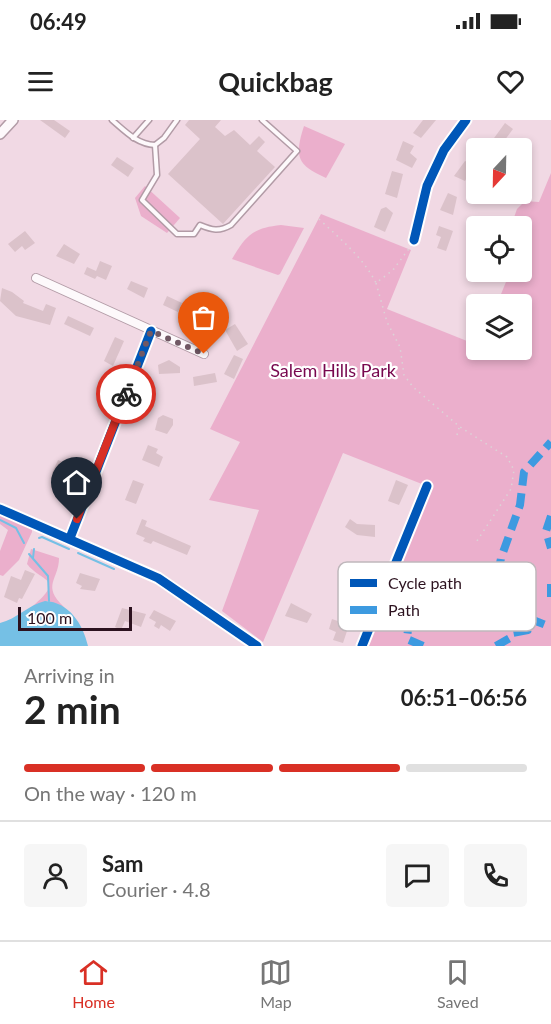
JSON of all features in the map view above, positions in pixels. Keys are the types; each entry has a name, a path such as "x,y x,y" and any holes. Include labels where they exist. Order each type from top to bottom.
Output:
{"street":[{"path":"0,134 13,120"},
{"path":"414,240 427,186 444,150 466,120"},
{"path":"36,278 204,354"},
{"path":"70,538 151,331"},
{"path":"396,562 427,486"},
{"path":"0,509 172,585 257,646"},
{"path":"362,646 368,631"}],"lane":[{"path":"112,120 119,122 133,138 145,144 155,145"},
{"path":"133,138 149,120"},
{"path":"177,120 155,145 157,175 143,194 142,200 177,234 194,234 200,225 213,230 223,230 231,225 297,151 262,120"}],"path":[{"path":"319,219 369,268 387,322 400,347 404,375 413,387 460,427 507,457 514,470 510,489 475,544"},
{"path":"376,284 393,270 414,240"},
{"path":"457,435 460,427"}],"green space":[{"path":"304,126 345,144 326,178 309,169 300,159 299,145"},
{"name":"Salem Hills Park","path":"551,173 551,646 362,646 368,631 536,631 536,562 396,562 427,486 343,453 263,642 222,611 259,510 209,500 240,442 210,429 321,214 411,250 387,309 466,341 466,360 532,360 532,294 501,294 506,282 532,282 532,216 515,216 522,204 532,204 532,202 539,202"},
{"path":"145,186 180,218 167,233 141,216 135,198"},
{"path":"281,225 304,228 280,274 232,259 251,234 264,228"},
{"path":"0,514 32,528 19,560 3,576 0,575 0,551 8,530 0,524"},
{"path":"31,549 59,558 52,588 64,607 48,601 33,606 43,597 49,585 48,581 27,564"}],"water":[{"path":"45,601 61,605 74,616 83,630 88,646 0,646 0,623"}],"building":[{"path":"40,120 54,120 70,131 65,138"},
{"path":"189,120 221,120 215,127 225,136 234,130 250,145 259,136 265,142 257,151 275,167 223,224 168,174 200,139 185,125"},
{"path":"423,120 436,120 421,138 413,133"},
{"path":"505,123 513,129 506,138 494,138"},
{"path":"403,141 414,146 410,153 417,159 412,168 396,160"},
{"path":"117,157 134,168 128,177 111,165"},
{"path":"465,161 466,161 465,181 454,176"},
{"path":"392,171 403,174 397,198 385,194"},
{"path":"448,193 457,197 453,215 440,210"},
{"path":"386,207 393,213 385,232 374,227 381,209"},
{"path":"439,226 453,231 446,251 437,248 441,237 436,235"},
{"path":"25,231 35,243 25,250 22,246 15,252 8,244"},
{"path":"64,244 80,254 74,264 56,256"},
{"path":"100,261 112,266 106,280 97,276 95,279 84,274 87,267 96,271"},
{"path":"131,281 148,288 144,298 127,289"},
{"path":"2,288 12,292 24,301 23,303 43,311 46,304 56,308 50,325 16,316 0,301"},
{"path":"167,296 182,303 178,312 163,305"},
{"path":"194,309 218,314 216,323 192,318"},
{"path":"68,316 94,328 90,336 64,324"},
{"path":"235,324 248,344 237,351 225,330"},
{"path":"115,337 124,341 113,366 104,361"},
{"path":"234,355 243,359 234,379 224,374"},
{"path":"169,360 180,367 180,373 159,374 158,365"},
{"path":"215,373 217,382 194,386 193,377"},
{"path":"163,415 173,419 173,425 167,434 155,430 158,418"},
{"path":"148,445 158,449 156,453 163,457 159,467 142,460"},
{"path":"58,460 70,465 62,477 52,473"},
{"path":"133,480 144,484 136,504 125,500"},
{"path":"396,480 408,485 399,505 388,501"},
{"path":"142,519 147,521 145,526 191,546 187,555 153,541 151,544 143,541 145,538 136,534"},
{"path":"350,519 357,524 375,525 375,537 357,535 345,527"},
{"path":"25,570 35,574 22,599 19,598 17,603 4,597 11,576 21,580"},
{"path":"80,573 100,579 95,591 80,589 82,586 76,583"},
{"path":"291,603 312,614 307,623 285,616"},
{"path":"122,608 146,614 141,627 125,621 121,630 115,627"},
{"path":"154,610 176,621 170,631 161,625 159,629 154,626 156,622 149,618"},
{"path":"332,619 338,621 338,631 347,631 343,643 333,640 336,632 329,629"}],"waterway":[{"path":"0,520 16,528 24,543"},
{"path":"39,538 42,537 69,549"},
{"path":"33,558 34,549"},
{"path":"78,553 114,569"},
{"path":"29,554 48,576 49,601"}],"marked path":[{"path":"500,562 520,505 524,472 551,442"},
{"path":"551,516 546,531 551,548"},
{"path":"551,584 551,597"},
{"path":"536,621 551,627"},
{"path":"408,631 407,639 423,646"},
{"path":"496,646 510,638 512,633 523,631"}],"cycle path":[{"path":"414,240 427,186 444,150 466,120"},
{"path":"70,538 151,331"},
{"path":"396,562 427,486"},
{"path":"0,509 158,578 257,646"},
{"path":"362,646 368,631"}],"way so far":[{"path":"126,394 151,331 204,354"}],"route":[{"path":"77,519 126,394"}]}
